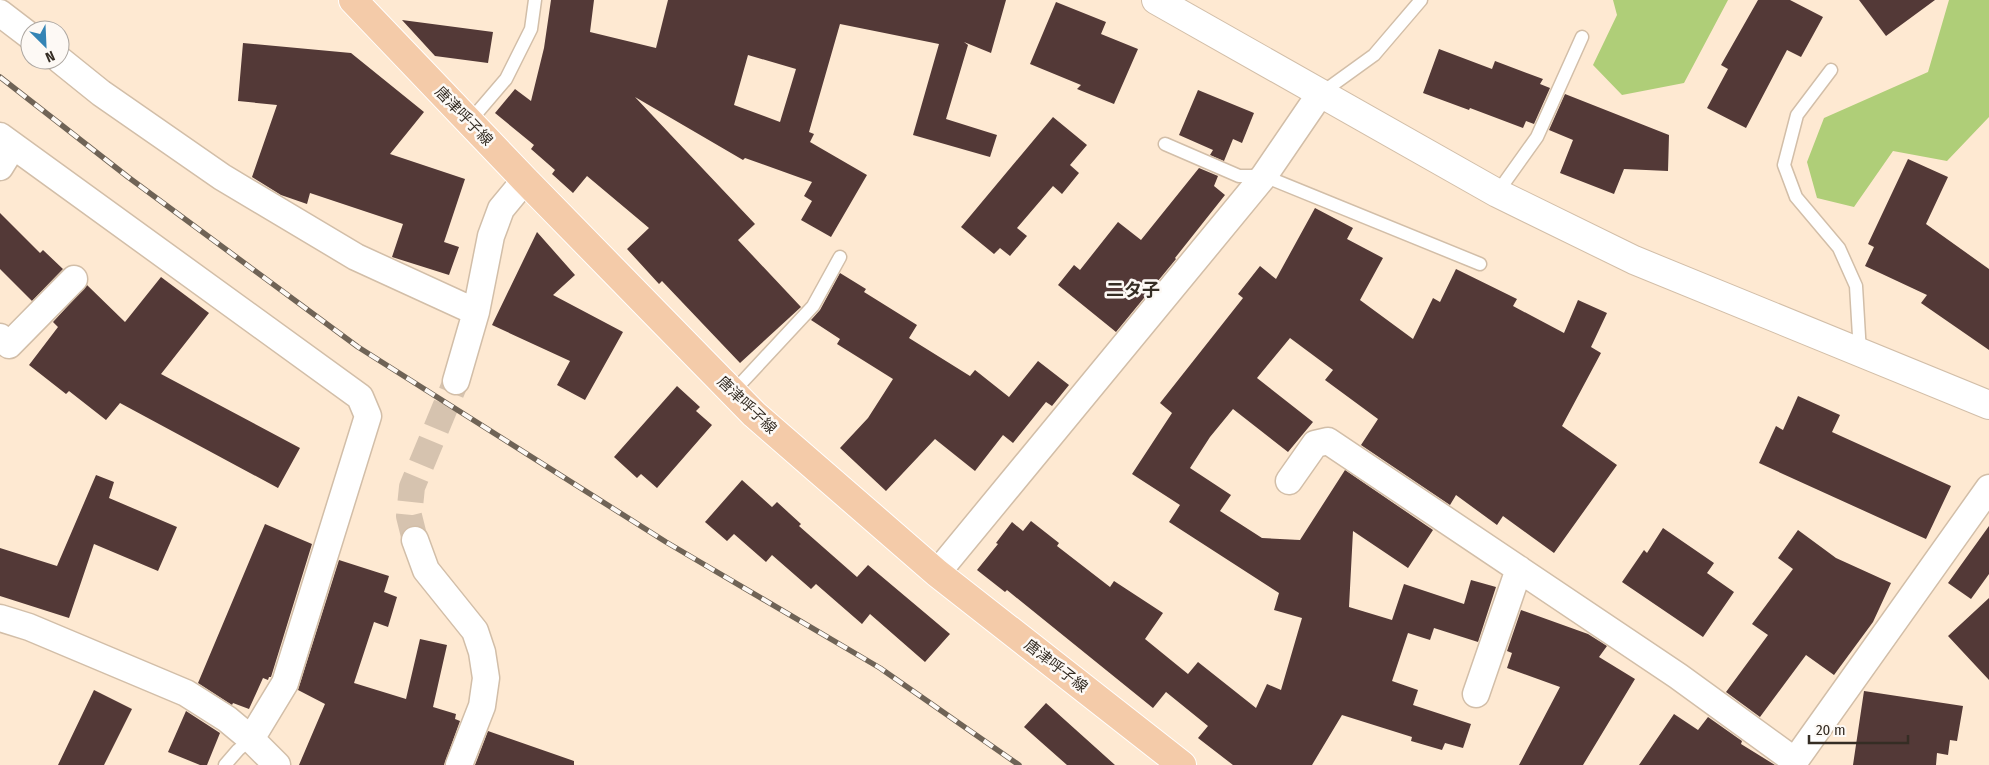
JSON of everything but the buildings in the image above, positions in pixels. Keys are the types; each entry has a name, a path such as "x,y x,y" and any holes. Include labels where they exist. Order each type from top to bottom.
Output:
{"main road":[{"name":"唐津呼子線","path":"353,0 525,180 754,414 937,573 1182,765"}],"street":[{"path":"1156,0 1497,193 1634,260 1989,405"},
{"path":"0,12 20,28"},
{"path":"70,68 101,92 222,176 348,252 476,312"},
{"path":"937,573 1264,176 1320,94"},
{"path":"4,150 360,396 368,416 285,683 251,739"},
{"path":"456,381 476,312 492,236 501,209 525,180"},
{"path":"0,337 9,345 74,279"},
{"path":"1289,481 1316,444 1328,441 1678,676 1793,763 1989,488"},
{"path":"415,540 426,570 475,631 482,652 486,678 482,706 459,765"},
{"path":"1476,694 1519,569"},
{"path":"0,618 29,627 186,693 227,719 251,739 277,765"}],"lane":[{"path":"470,121 506,79 531,29 535,0"},
{"path":"1320,94 1374,55 1421,0"},
{"path":"1497,193 1537,137 1582,37"},
{"path":"1831,70 1797,116 1784,165 1796,197 1839,248 1856,286 1860,353"},
{"path":"1165,144 1239,176 1264,176 1480,264"},
{"path":"732,393 813,306 840,257"},
{"path":"226,765 238,750 251,739"}],"green space":[{"path":"1613,0 1728,0 1684,83 1622,95 1593,65 1617,15"},
{"path":"1949,0 1989,0 1989,117 1947,161 1893,151 1854,207 1817,198 1807,162 1824,118 1928,72"}],"tunnel":[{"path":"415,540 409,516 412,487 456,381"}],"railway":[{"path":"0,77 128,177 358,347 666,542 880,668 1019,765"}],"district":[{"name":"二タ子","path":"1133,290"}]}
